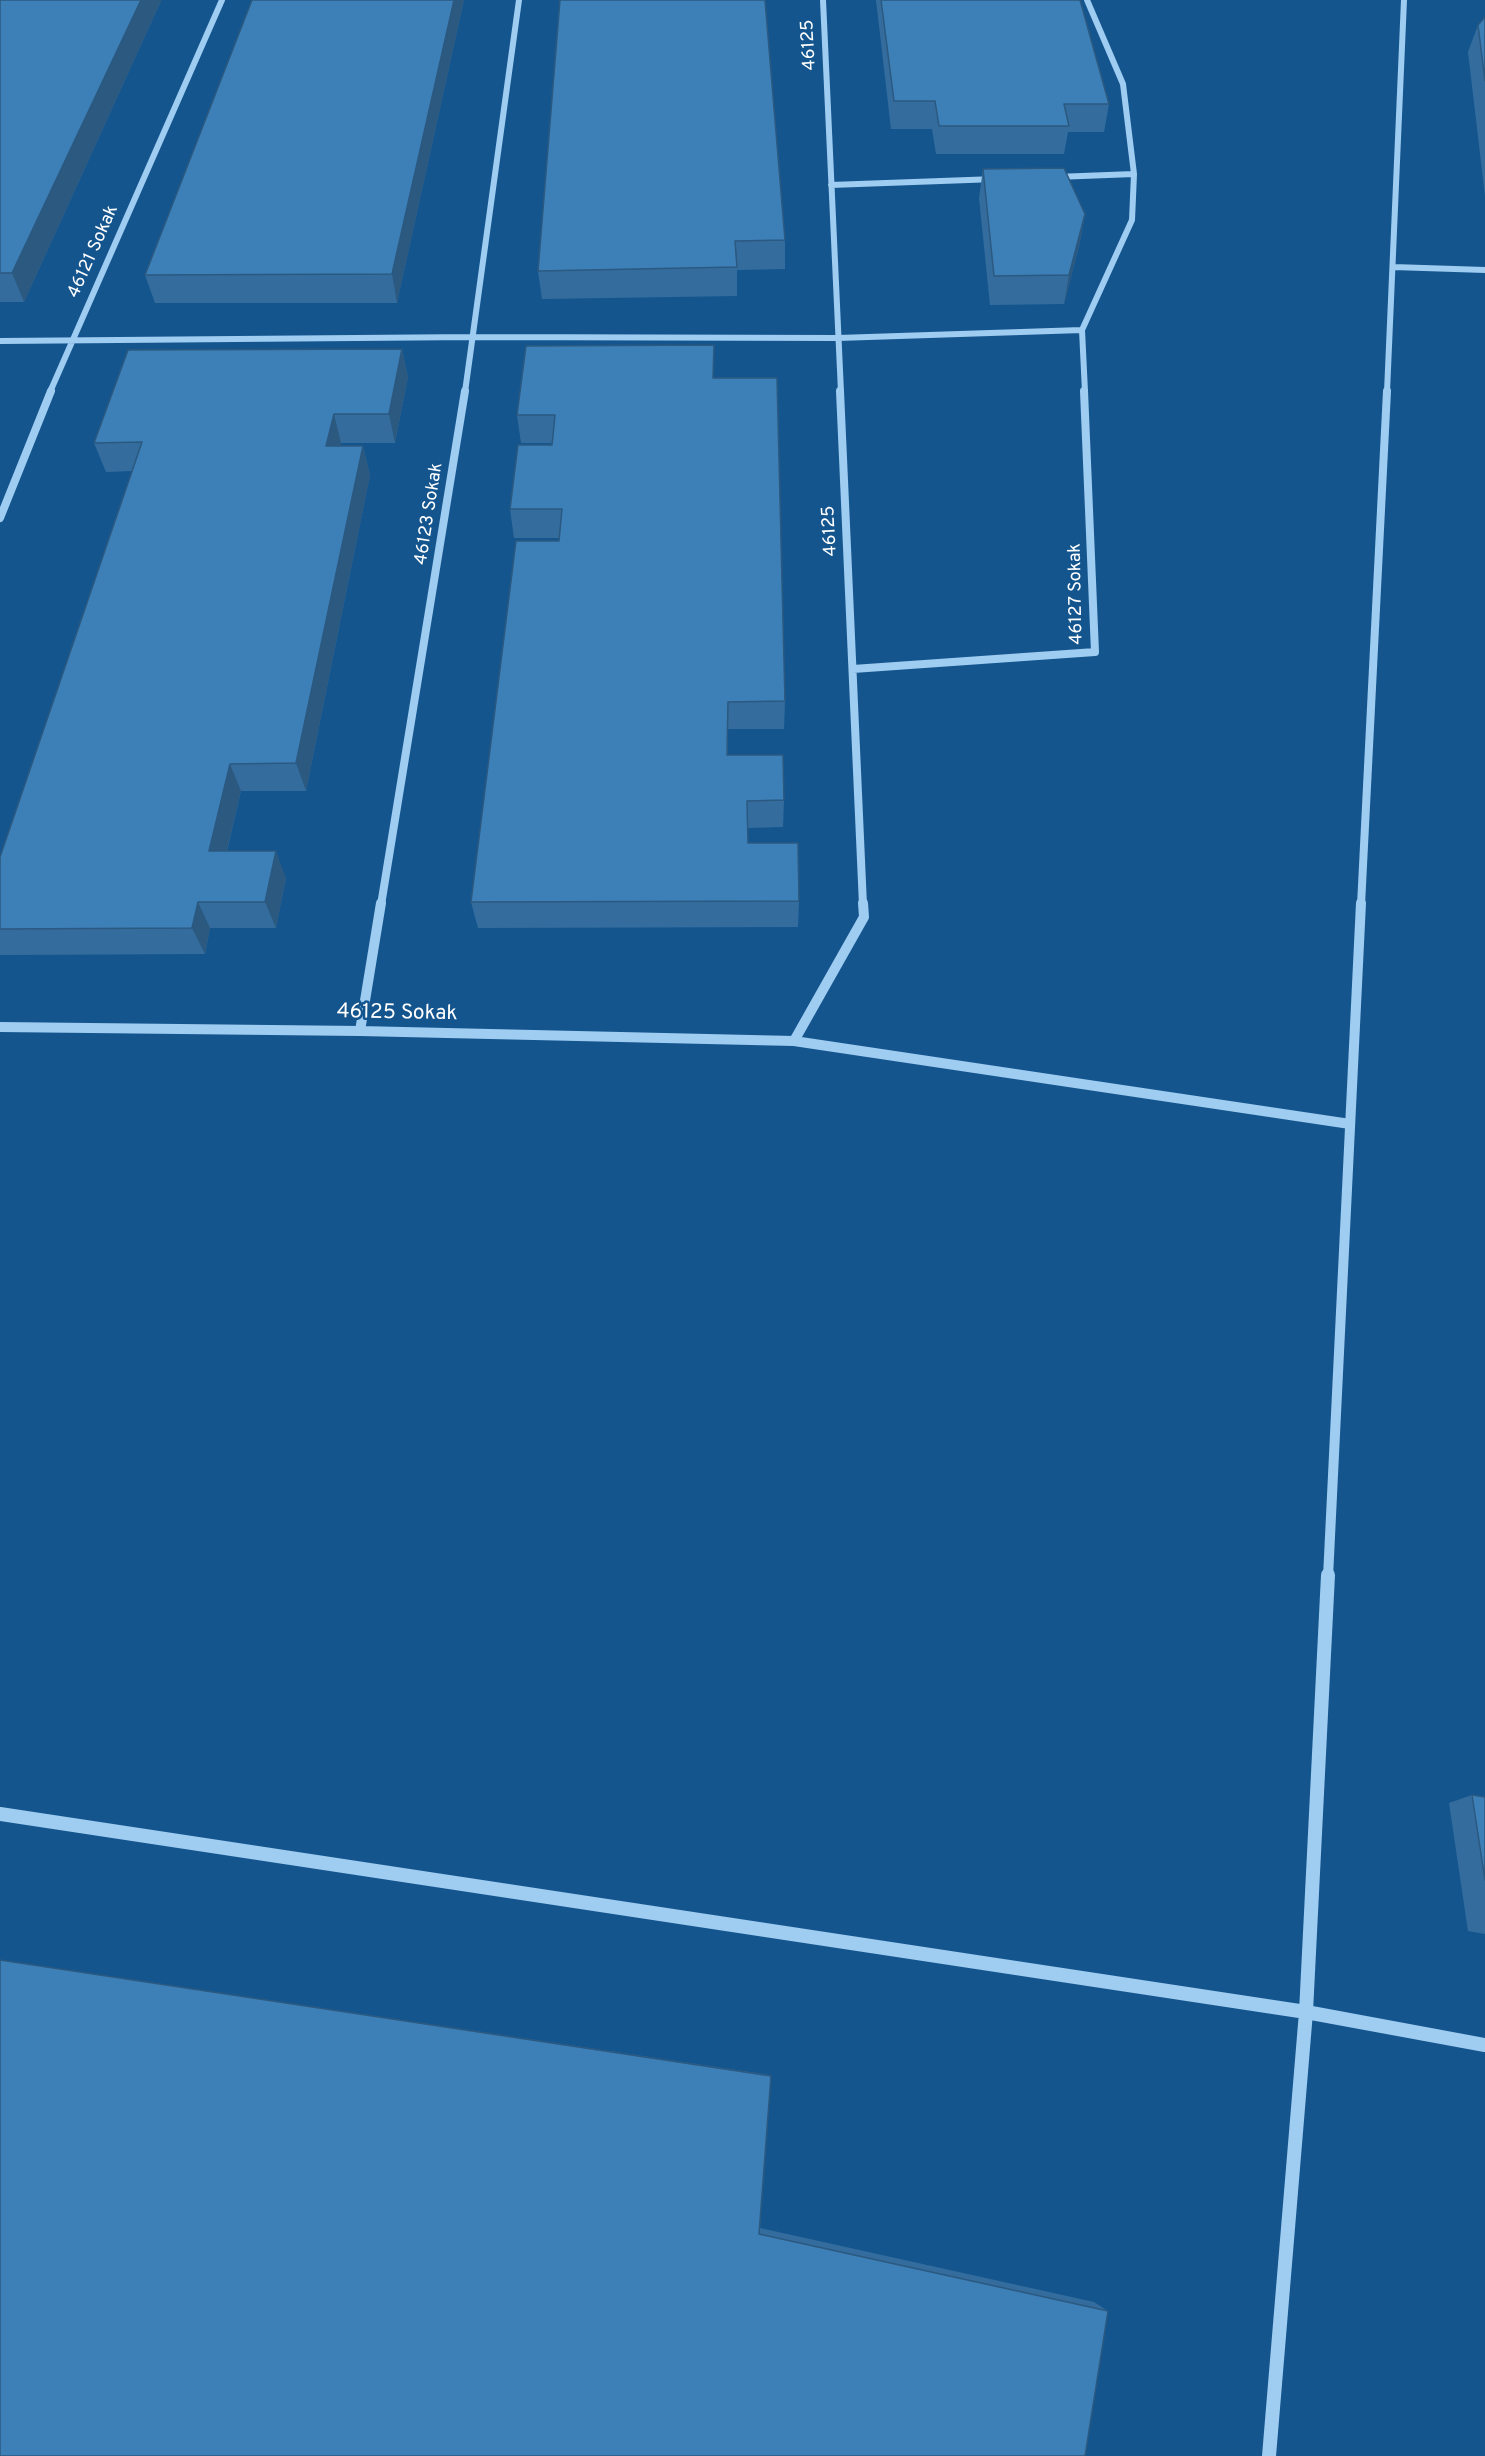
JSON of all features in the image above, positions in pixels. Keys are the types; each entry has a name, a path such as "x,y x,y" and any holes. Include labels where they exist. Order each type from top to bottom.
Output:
{"street":[{"name":"46121 Sokak","path":"0,518 71,341 222,0"},
{"name":"46123 Sokak","path":"360,1031 474,337 519,0"},
{"name":"46125","path":"794,1041 864,917 823,0"},
{"name":"46127 Sokak","path":"852,669 1095,652 1082,330 1132,220 1134,174 1124,84 1087,0"},
{"path":"1269,2456 1306,2012 1402,93 1404,0"},
{"path":"1053,177 1134,174"},
{"path":"831,185 1006,179"},
{"path":"1393,267 1485,270"},
{"path":"0,341 474,337 838,338 1082,330"},
{"name":"46125 Sokak","path":"0,1027 360,1031 794,1041 1350,1124"},
{"path":"0,1814 1306,2012 1485,2045"}],"building":[{"path":"0,0 141,0 12,273 0,273"},
{"path":"252,0 454,0 392,274 145,275"},
{"path":"560,0 765,0 785,240 735,241 737,267 538,271"},
{"path":"881,0 1080,0 1109,104 1064,104 1069,126 939,126 935,101 894,101"},
{"path":"1485,17 1485,81 1478,25"},
{"path":"1064,168 1085,214 1069,275 994,276 983,169"},
{"path":"714,345 713,378 777,378 785,701 728,702 727,755 783,755 784,800 747,801 748,843 798,843 799,901 471,902 516,541 559,541 562,509 510,509 518,445 552,445 555,415 517,415 526,346"},
{"path":"402,349 389,414 334,414 326,446 363,446 296,763 230,764 209,851 276,851 265,902 198,902 192,928 0,929 0,857 142,442 94,443 128,350"},
{"path":"1472,1795 1485,1797 1485,1880"},
{"path":"0,1960 771,2076 759,2234 1108,2311 1085,2456 0,2456"}]}
